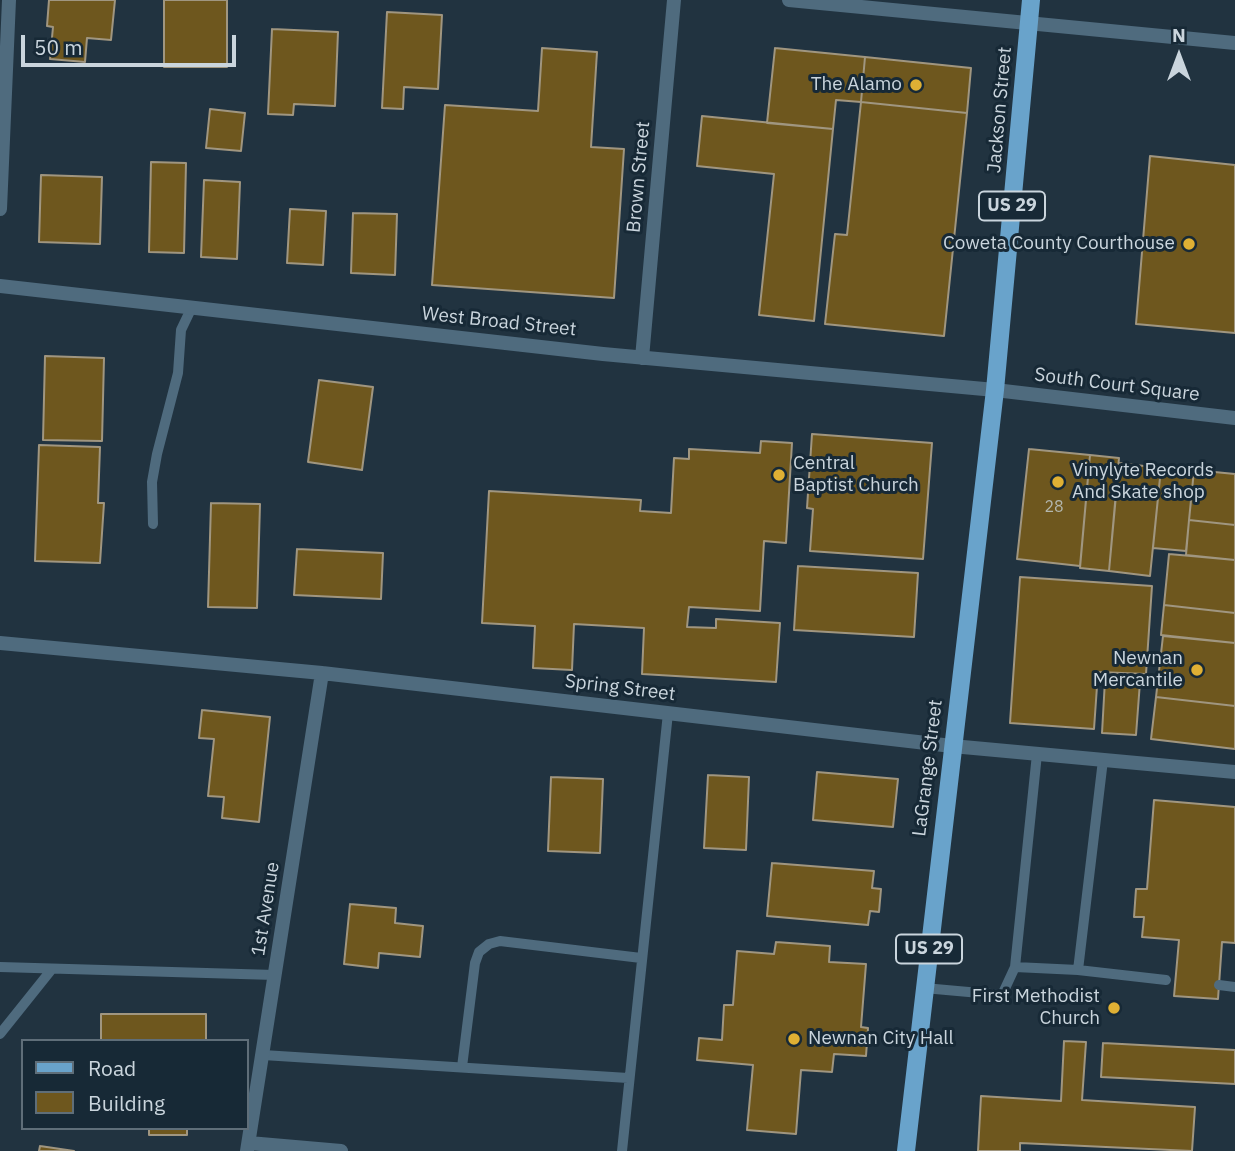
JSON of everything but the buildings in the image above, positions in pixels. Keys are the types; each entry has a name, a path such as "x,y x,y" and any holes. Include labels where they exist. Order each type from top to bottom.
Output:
{"main road":[{"name":"Jackson Street","path":"995,390 1031,0"},
{"name":"LaGrange Street","path":"906,1151 995,390"}],"street":[{"path":"0,209 9,0"},
{"name":"Brown Street","path":"642,358 674,0"},
{"path":"789,0 1235,43"},
{"name":"West Broad Street","path":"0,285 642,358 995,390"},
{"name":"South Court Square","path":"995,390 1235,418"},
{"name":"Spring Street","path":"0,643 322,673 952,746 1235,772"},
{"name":"1st Avenue","path":"248,1147 322,673"},
{"path":"248,1147 341,1151"}],"lane":[{"path":"153,524 152,482 156,454 178,373 181,330 191,307"},
{"path":"622,1151 668,713"},
{"path":"924,988 1002,995 1015,967 1037,754"},
{"path":"1078,970 1102,760"},
{"path":"462,1067 475,964 479,953 489,944 500,941 641,958"},
{"path":"0,967 275,975"},
{"path":"1015,967 1078,970 1166,980"},
{"path":"0,1034 52,969"},
{"path":"1219,985 1235,987"},
{"path":"263,1055 628,1078"}],"place":[{"name":"The Alamo","path":"916,85"},
{"name":"Coweta County Courthouse","path":"1189,244"},
{"name":"Central Baptist Church","path":"779,475"},
{"name":"Vinylyte Records And Skate shop","path":"1058,482"},
{"name":"Newnan Mercantile","path":"1197,670"},
{"name":"First Methodist Church","path":"1114,1008"},
{"name":"Newnan City Hall","path":"794,1039"}]}
